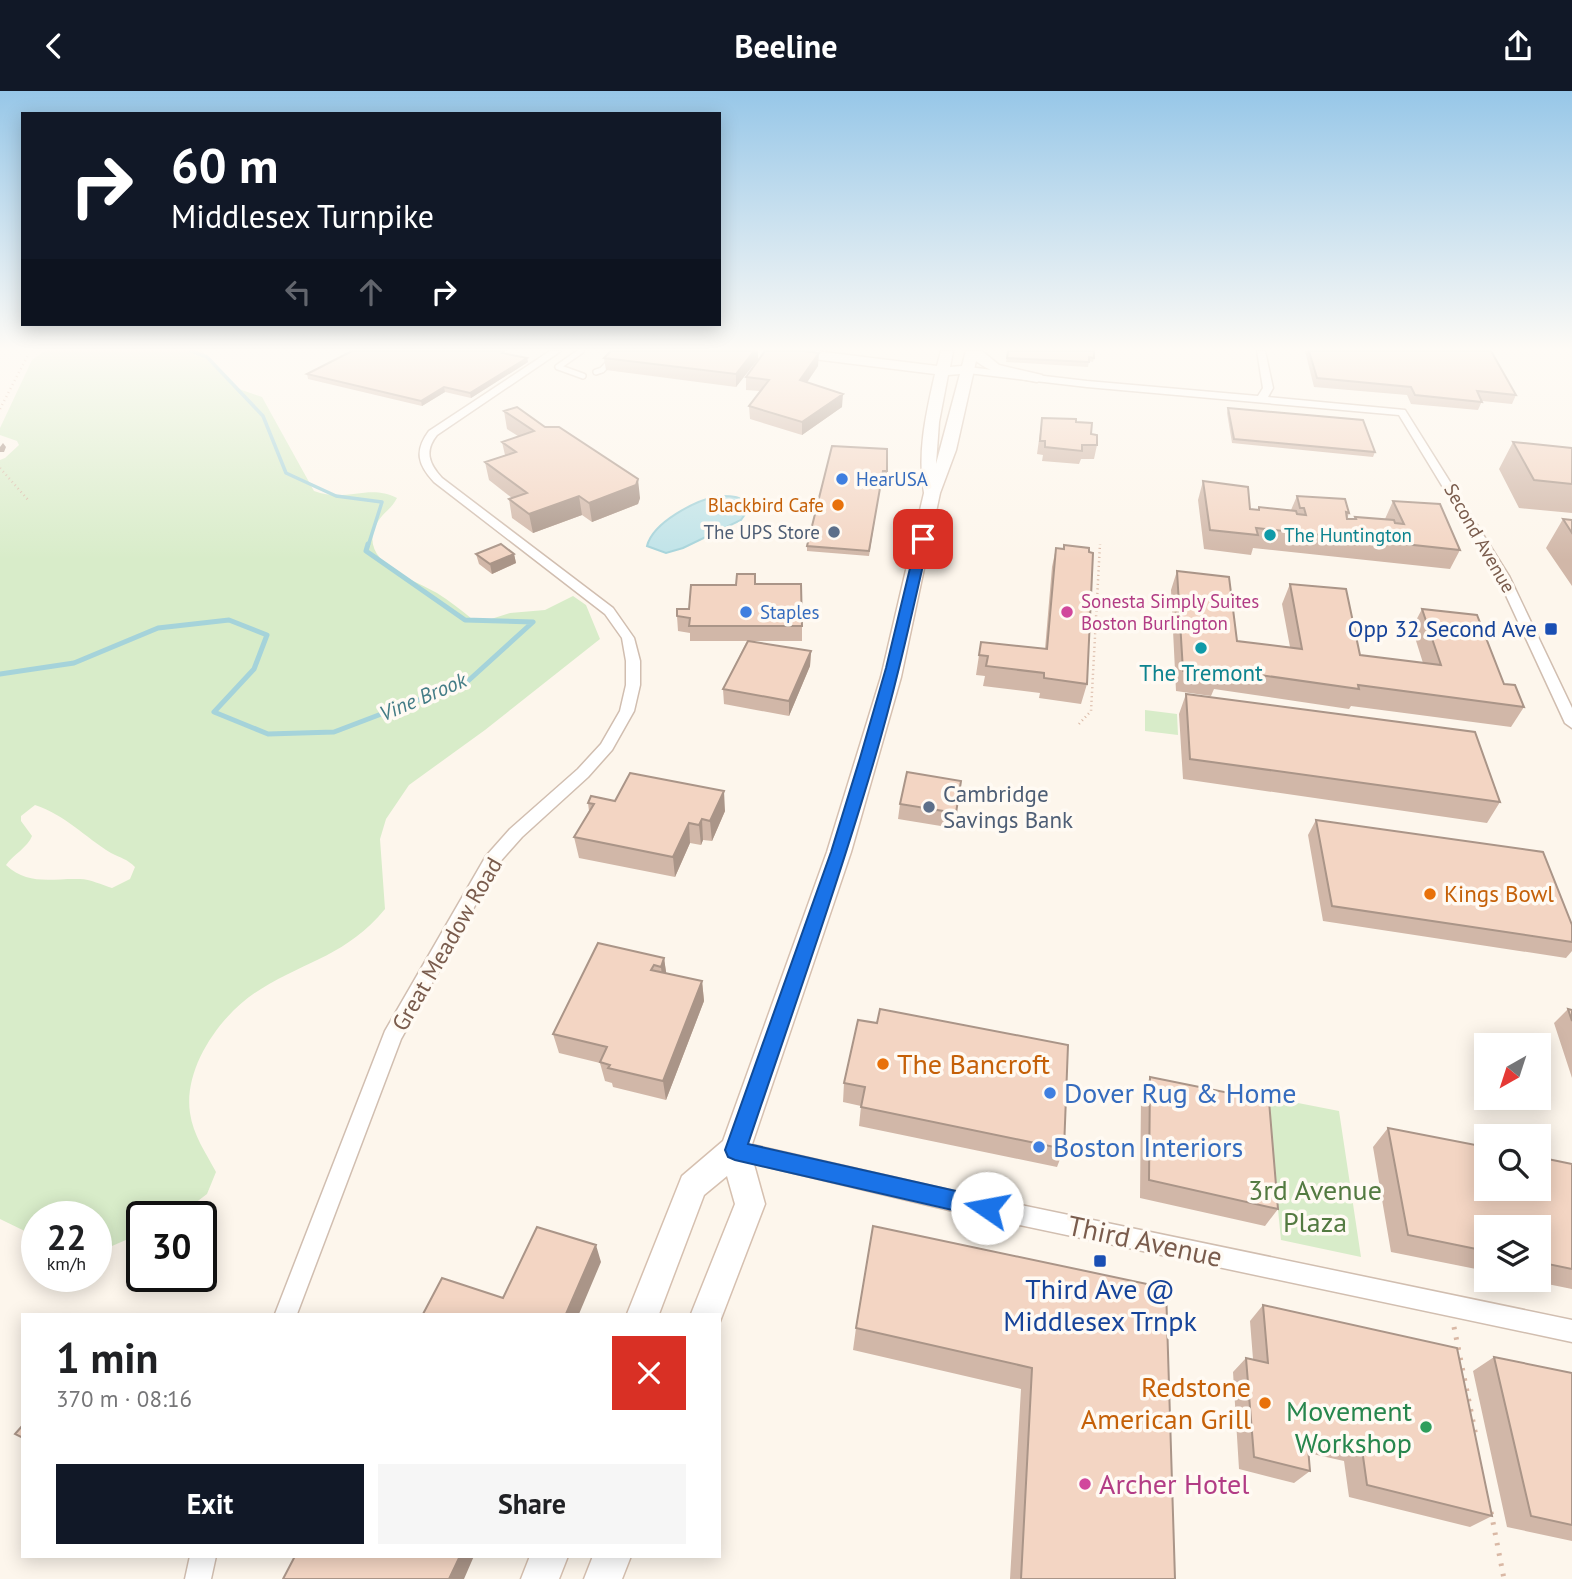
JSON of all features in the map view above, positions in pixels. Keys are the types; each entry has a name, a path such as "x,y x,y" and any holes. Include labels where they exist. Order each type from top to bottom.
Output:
{"main road":[{"path":"932,493 927,451 933,420"},
{"path":"643,1313 693,1186 735,1150 839,852 868,758 893,668 932,493 949,450 956,420"},
{"path":"707,1313 750,1203 735,1150"},
{"path":"540,1579 548,1558"},
{"path":"603,1579 611,1558"}],"street":[{"name":"Great Meadow Road","path":"286,1313 392,1037 482,875 516,833 597,760 614,737 627,711 633,685 633,661 628,638 616,619 602,605 551,569 429,471 423,461 423,446 433,433 452,420"},
{"name":"Second Avenue","path":"1408,420 1503,576 1572,723"},
{"name":"Third Avenue","path":"735,1150 960,1202 1567,1327"},
{"path":"198,1579 203,1558"}],"path":[{"path":"0,468 29,501"},
{"path":"1079,724 1091,711 1100,544"},
{"path":"1449,1303 1478,1447"},
{"path":"1488,1500 1504,1579"}],"green space":[{"path":"4,420 275,420 314,491 337,495 377,492 397,498 378,521 373,533 377,554 395,571 437,593 472,619 491,619 510,613 545,610 573,596 586,605 600,639 485,730 409,785 386,819 380,839 385,909 356,937 341,947 278,979 246,999 220,1026 199,1060 189,1095 190,1113 197,1136 216,1172 207,1194 198,1201 126,1201 126,1240 112,1246 112,1201 21,1201 21,1229 0,1219 0,460 19,445 17,441 0,435","holes":["35,805 65,820 135,867 130,879 112,888 84,879 32,878 14,872 6,865 32,836 21,821 21,816"]},
{"path":"1145,710 1177,714 1178,735 1145,731"},
{"name":"3rd Avenue Plaza","path":"1267,1097 1339,1111 1361,1257 1281,1240"}],"water":[{"path":"717,496 739,498 750,507 741,520 683,548 666,553 647,546 657,529 666,521 687,508"}],"building":[{"path":"518,420 536,420 545,427 559,427 638,479 636,485 589,503 579,496 529,514 509,499 527,493 485,462 516,452 502,442 534,431"},
{"path":"1042,420 1092,423 1091,434 1097,435 1097,445 1082,445 1082,451 1045,447 1045,441 1040,441"},
{"path":"1230,420 1363,420 1375,452 1234,439"},
{"path":"1513,442 1572,448 1572,484 1534,480"},
{"path":"832,446 887,449 887,471 883,471 869,551 807,546"},
{"path":"1203,481 1248,487 1250,509 1259,510 1259,507 1296,511 1297,514 1306,515 1304,508 1300,508 1297,496 1345,499 1349,513 1346,512 1347,519 1356,519 1355,517 1394,520 1395,523 1404,524 1393,501 1440,504 1460,550 1256,528 1258,535 1210,530"},
{"path":"1563,519 1572,520 1572,533"},
{"path":"501,544 514,554 490,564 476,554"},
{"name":"Sonesta Simply Suites Boston Burlington","path":"1064,545 1089,548 1089,552 1093,553 1087,684 1044,678 1044,673 986,666 988,656 979,655 981,642 1047,649 1056,548 1064,549"},
{"path":"1177,571 1229,577 1237,641 1302,649 1290,584 1346,589 1360,655 1441,665 1422,609 1477,615 1504,684 1515,685 1524,707 1358,685 1359,689 1218,669 1218,676 1183,671"},
{"name":"Staples","path":"737,574 755,574 755,584 801,584 802,626 689,626 690,618 677,616 677,609 689,609 691,585 736,585"},
{"path":"748,641 811,651 789,701 723,689"},
{"path":"1186,694 1475,732 1500,802 1190,759"},
{"path":"907,772 961,781 956,813 900,804"},
{"path":"630,773 724,791 710,821 702,819 699,825 689,823 673,857 574,837 594,804 588,803 591,796 615,801"},
{"name":"Kings Bowl","path":"1316,820 1543,852 1572,925 1572,942 1332,906"},
{"path":"598,943 664,958 661,967 654,965 651,970 702,981 663,1081 608,1068 610,1065 600,1062 607,1047 553,1034"},
{"path":"880,1009 1068,1045 1064,1149 861,1107 865,1087 844,1083 858,1020 877,1023"},
{"path":"1150,1077 1269,1101 1278,1209 1149,1180"},
{"path":"1388,1128 1474,1145 1474,1201 1551,1201 1551,1160 1572,1164 1572,1269 1551,1265 1551,1215 1474,1215 1474,1249 1408,1235"},
{"name":"Archer Hotel","path":"873,1226 1166,1288 1175,1579 1021,1579 1032,1368 856,1328"},
{"path":"537,1227 596,1245 566,1313 424,1313 442,1278 503,1298"},
{"path":"1263,1305 1457,1348 1492,1516 1367,1485 1362,1449 1307,1436 1310,1471 1254,1457 1246,1358 1268,1363"},
{"path":"1494,1357 1572,1373 1572,1525 1531,1516"},
{"path":"294,1558 459,1558 449,1579 283,1579"}],"waterway":[{"name":"Vine Brook","path":"265,420 286,473 336,496 382,502 368,546"},
{"name":"Vine Brook","path":"0,674 74,663 158,628 229,620 267,635 254,669 214,712 268,734 334,732 468,681 533,622 465,620 366,551 368,544"}],"place":[{"name":"HearUSA","path":"842,479"},
{"name":"Blackbird Cafe","path":"838,505"},
{"name":"The UPS Store","path":"834,532"},
{"name":"The Huntington","path":"1270,535"},
{"name":"Staples","path":"746,612"},
{"name":"Sonesta Simply Suites Boston Burlington","path":"1067,612"},
{"name":"Opp 32 Second Ave","path":"1551,629"},
{"name":"The Tremont","path":"1201,648"},
{"name":"Cambridge Savings Bank","path":"929,807"},
{"name":"Kings Bowl","path":"1430,894"},
{"name":"The Bancroft","path":"883,1064"},
{"name":"Dover Rug & Home","path":"1050,1093"},
{"name":"Boston Interiors","path":"1039,1147"},
{"name":"Third Ave @ Middlesex Trnpk","path":"1100,1261"},
{"name":"Redstone American Grill","path":"1265,1403"},
{"name":"Movement Workshop","path":"1426,1427"},
{"name":"Archer Hotel","path":"1085,1484"}],"route":[{"path":"923,539 893,668 868,758 839,852 735,1150 987,1208"}]}
